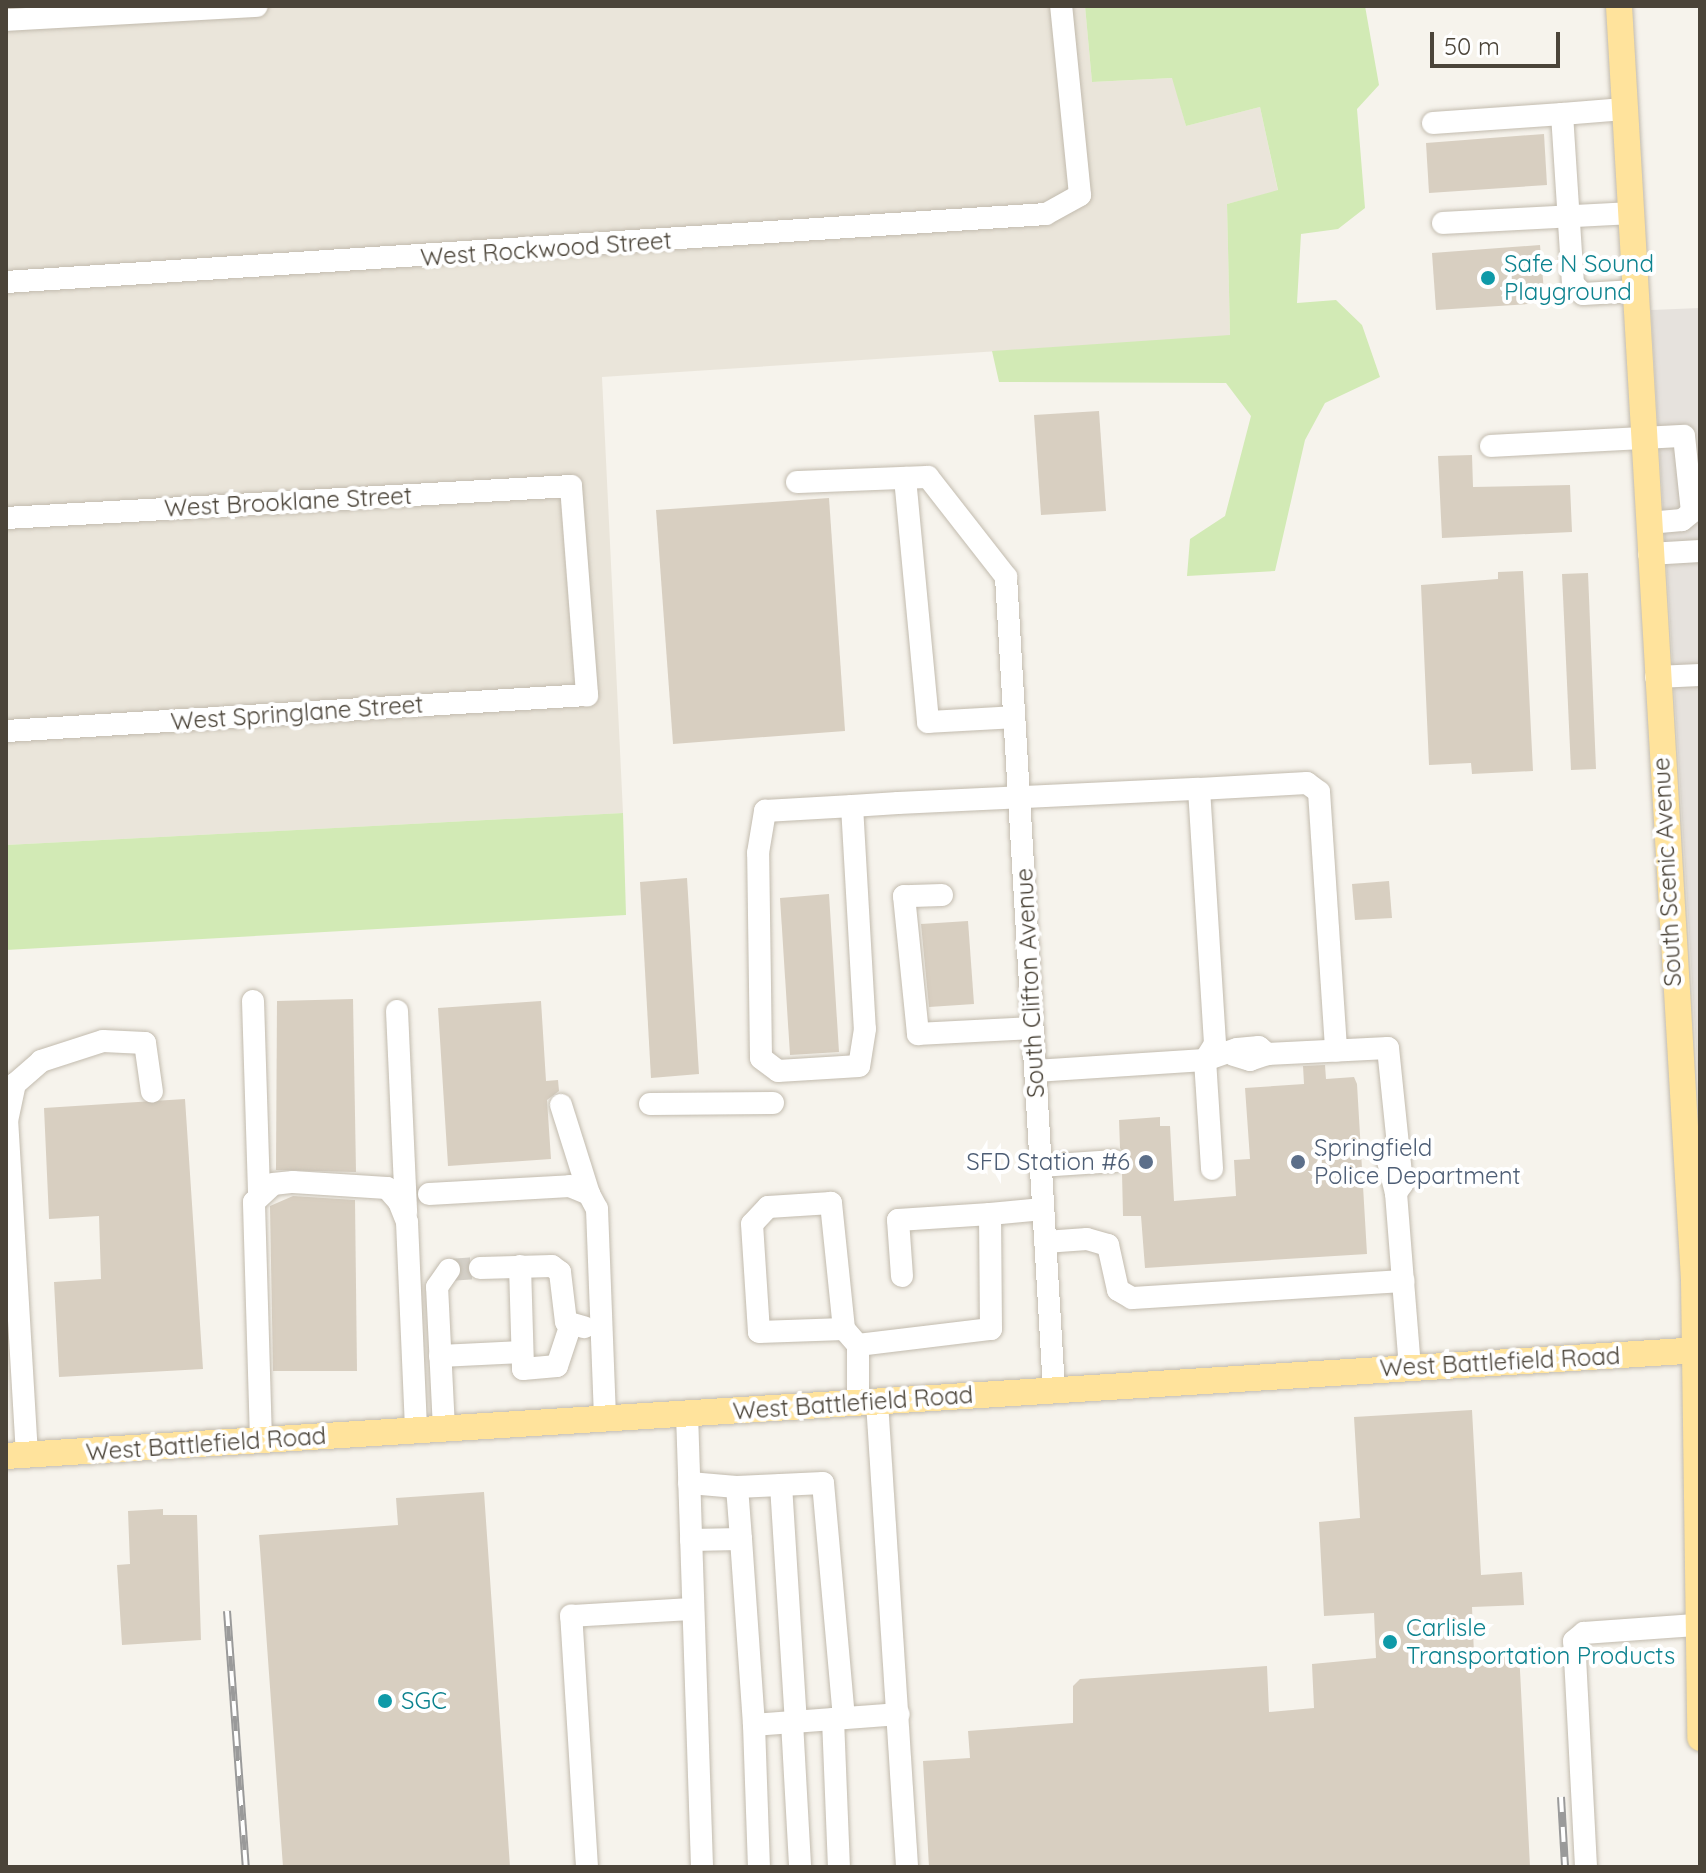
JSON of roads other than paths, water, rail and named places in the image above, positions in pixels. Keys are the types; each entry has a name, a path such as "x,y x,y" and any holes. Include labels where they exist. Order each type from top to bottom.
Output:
{"main road":[{"name":"South Scenic Avenue","path":"1619,6 1656,677 1693,1133 1698,1350 1700,1738"},
{"name":"West Battlefield Road","path":"16,1456 1698,1350"}],"street":[{"path":"6,20 257,6"},
{"name":"West Rockwood Street","path":"6,282 1046,214 1080,195 1061,6"},
{"path":"1433,123 1624,109"},
{"path":"1562,114 1573,284 1583,294 1635,291"},
{"path":"1443,223 1631,213"},
{"path":"1491,446 1672,434 1689,441 1692,512 1682,520 1648,523"},
{"name":"South Clifton Avenue","path":"905,478 928,477 1006,577 1054,1389"},
{"path":"797,482 905,478 928,722 1014,717"},
{"name":"West Brooklane Street","path":"6,518 571,486 587,695"},
{"path":"1649,554 1700,551"},
{"path":"1656,677 1700,675"},
{"name":"West Springlane Street","path":"6,731 587,695"},
{"path":"852,806 865,1029 859,1066 778,1071 761,1058 758,853 765,811 852,806 1307,783 1319,792 1336,1050"},
{"path":"1199,789 1215,1044 1205,1060 1212,1169"},
{"path":"942,895 904,896 918,1034 1032,1028"},
{"path":"253,1001 259,1194 253,1313 261,1440"},
{"path":"397,1011 416,1431"},
{"path":"16,1456 7,1121 15,1084 41,1061 103,1041 145,1043 152,1092"},
{"path":"1035,1071 1205,1060 1234,1055 1250,1060 1267,1054 1388,1048 1395,1157 1388,1161 1396,1193 1410,1368"},
{"path":"650,1104 773,1103"},
{"path":"561,1105 589,1194 597,1209 605,1419"},
{"path":"1040,1166 1115,1161"},
{"path":"259,1194 293,1182 387,1188 407,1222"},
{"path":"429,1194 570,1186 589,1194"},
{"path":"907,1867 899,1714 867,1402 851,1337 831,1203 768,1207 752,1224 759,1332 851,1337 991,1329 990,1214"},
{"path":"902,1276 898,1220 1043,1209"},
{"path":"1045,1242 1087,1239 1108,1245 1118,1290 1132,1298 1403,1281"},
{"path":"480,1268 520,1266 552,1266 560,1272 570,1327 557,1366 523,1369 520,1266"},
{"path":"444,1429 437,1287 449,1270"},
{"path":"570,1327 601,1326"},
{"path":"440,1352 522,1352"},
{"path":"687,1414 702,1867"},
{"path":"689,1483 737,1487 823,1483 839,1718 839,1867"},
{"path":"781,1485 800,1867"},
{"path":"737,1487 754,1725 759,1867"},
{"path":"691,1540 741,1539"},
{"path":"587,1867 571,1616 693,1609"},
{"path":"1586,1867 1574,1641 1584,1633 1697,1616"},
{"path":"754,1725 899,1714"}],"tunnel":[{"path":"449,1270 480,1268"}],"railway":[{"path":"227,1611 246,1867"},
{"path":"1561,1797 1565,1867"}],"place":[{"name":"Safe N Sound Playground","path":"1488,278"},
{"name":"SFD Station #6","path":"1146,1162"},
{"name":"Springfield Police Department","path":"1298,1162"},
{"name":"Carlisle Transportation Products","path":"1390,1642"},
{"name":"SGC","path":"385,1701"}]}
